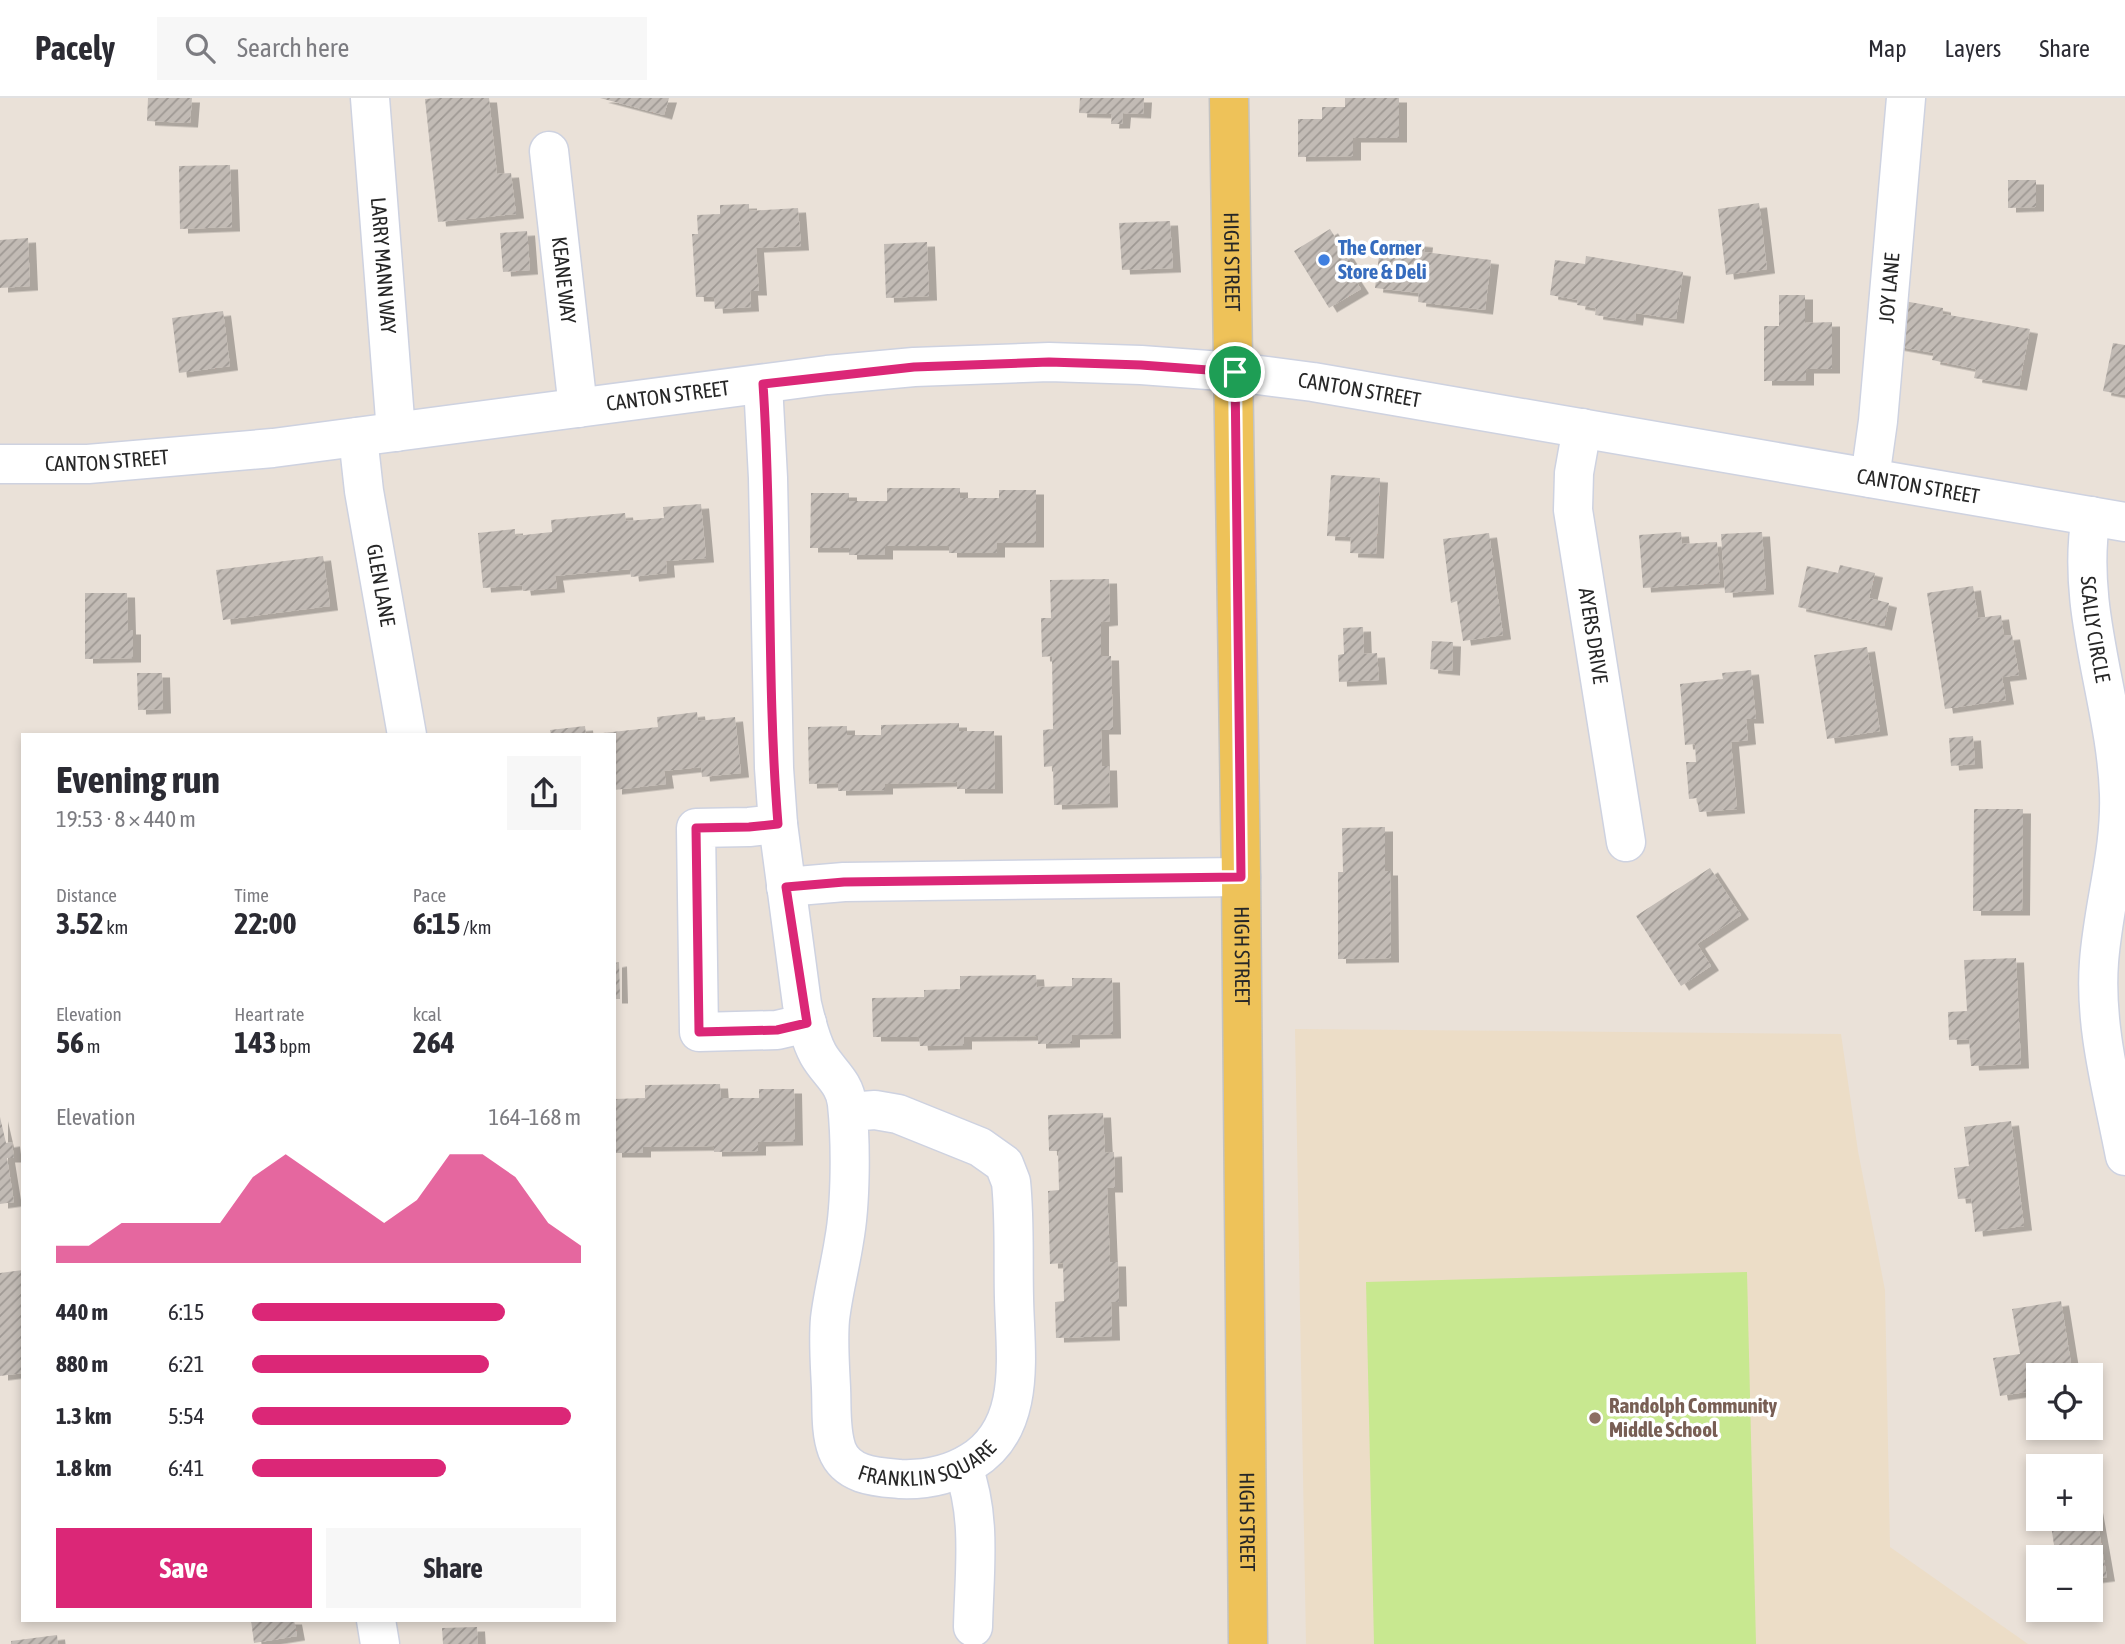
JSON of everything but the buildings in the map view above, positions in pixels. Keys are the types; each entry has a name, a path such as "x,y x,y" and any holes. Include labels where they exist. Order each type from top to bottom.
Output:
{"main road":[{"name":"HIGH STREET","path":"1229,98 1235,372 1248,1644"}],"street":[{"name":"LARRY MANN WAY","path":"370,98 396,432"},
{"name":"JOY LANE","path":"1870,478 1878,421 1906,98"},
{"name":"KEANE WAY","path":"549,151 578,408"},
{"name":"CANTON STREET","path":"0,464 88,464 177,458 870,371 1003,363 1141,365 1235,372 1313,382 2108,519"},
{"name":"FRANKLIN SQUARE","path":"763,384 778,824 807,1023 820,1057 843,1088 848,1111 848,1208 830,1320 832,1429 838,1454 854,1471 867,1475 917,1479 948,1473 963,1468 986,1452 998,1438 1012,1407 1015,1366 1012,1181 1004,1164 980,1146 898,1114 875,1110 848,1111"},
{"name":"AYERS DRIVE","path":"1582,428 1574,473 1573,510 1626,842"},
{"name":"GLEN LANE","path":"358,437 363,491 408,733"},
{"name":"SCALLY CIRCLE","path":"2108,519 2086,548 2087,588 2113,741 2119,796 2115,853 2101,937 2098,990 2104,1046 2125,1156"},
{"path":"778,824 696,828 699,1032 777,1030 807,1023"},
{"path":"786,887 844,882 1241,877"},
{"path":"963,1468 974,1516 973,1627"},
{"path":"376,1622 380,1644"}],"shaded area":[{"name":"Randolph Community Middle School","path":"1295,1029 1841,1034 1858,1151 1885,1290 1890,1547 2028,1644 1306,1644"}],"green space":[{"path":"1747,1272 1756,1644 1374,1644 1366,1282"}],"place":[{"name":"The Corner Store & Deli","path":"1324,260"},
{"name":"Randolph Community Middle School","path":"1595,1418"}],"route":[{"path":"1003,363 1141,365 1235,372 1241,877 844,882 786,887 807,1023 760,1032 699,1032 696,828 778,824 763,384 914,367 1003,363"}]}
